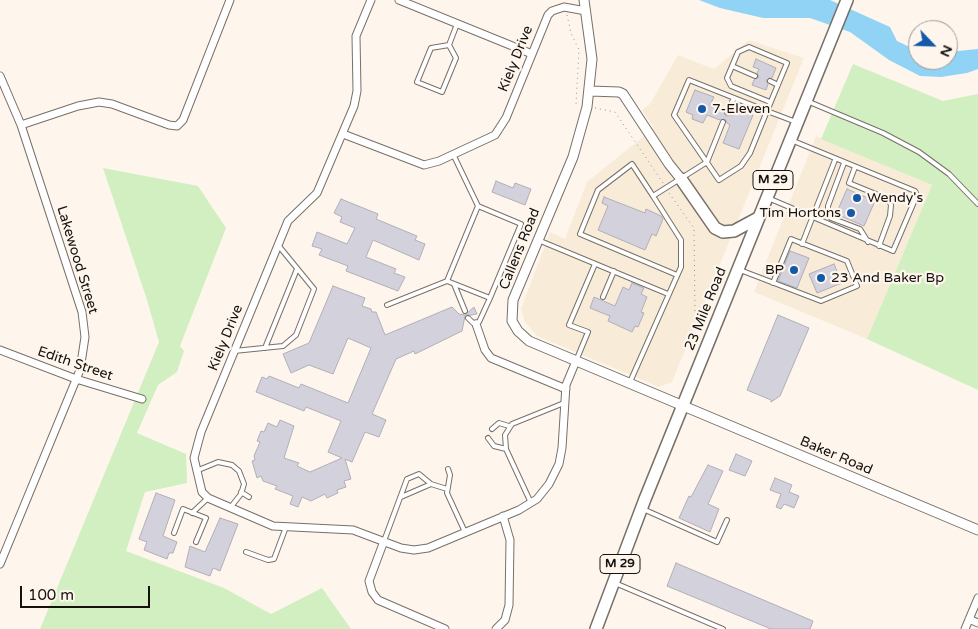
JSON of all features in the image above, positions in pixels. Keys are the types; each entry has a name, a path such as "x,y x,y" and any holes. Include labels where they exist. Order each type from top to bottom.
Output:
{"main road":[{"name":"23 Mile Road","path":"596,629 641,508 683,408 846,0"},
{"path":"682,179 712,225 720,230 734,231 758,218"}],"street":[{"path":"20,125 78,106 98,102 121,106 169,126 177,126 183,120 230,0"},
{"name":"Kiely Drive","path":"208,498 202,492 196,471 194,458 198,441 288,221 317,194 343,134 356,99 356,36 371,0"},
{"path":"399,0 532,54"},
{"name":"Callens Road","path":"584,0 592,59 587,106 572,157 513,300 512,321 518,331 529,341 683,408"},
{"path":"564,7 586,10"},
{"name":"Kiely Drive","path":"343,134 416,164 431,164 498,132 548,15 552,11 564,7"},
{"name":"Lakewood Street","path":"0,76 20,125 84,319 84,353 76,379 0,564"},
{"path":"590,91 619,92 623,94 669,164 682,179"},
{"path":"476,324 485,350 491,358 566,389"},
{"name":"Edith Street","path":"0,350 76,379 142,399"},
{"path":"208,498 273,526 353,530 401,548 414,550 428,548 531,503 550,484 558,464 564,433 566,389 576,362"},
{"name":"Baker Road","path":"683,408 978,530"},
{"path":"496,629 505,620 509,605 510,540 503,516"},
{"path":"384,542 369,581 375,596 389,607 445,629"},
{"path":"965,629 978,598"},
{"path":"969,619 978,623"}],"lane":[{"path":"449,44 431,48 417,82 442,92 456,58 449,44 457,24"},
{"path":"770,102 731,86 727,78 738,52 749,47 787,63 778,85 766,111 750,153 741,166 719,180 674,114 689,80 766,111 796,122"},
{"path":"732,66 756,76"},
{"path":"770,82 778,85"},
{"path":"728,112 734,98"},
{"path":"805,100 877,130 919,152 949,174 978,204"},
{"path":"653,196 706,162 723,122"},
{"path":"766,198 878,246 891,251 895,249 917,193 789,140"},
{"path":"453,154 478,206 521,224 480,320 476,324 468,318"},
{"path":"802,244 835,160"},
{"path":"844,163 828,206 828,212 831,218 860,228 868,242"},
{"path":"629,384 681,267 681,240 632,164 598,190 580,234 677,275"},
{"path":"855,167 849,183 888,198 891,205 890,216 878,246"},
{"path":"447,281 478,206"},
{"path":"738,270 821,301 857,286 847,261 791,239 773,282"},
{"path":"538,240 668,294"},
{"path":"234,351 283,346 296,335 314,289 278,245"},
{"path":"576,362 588,332 569,325 595,264"},
{"path":"265,348 297,269"},
{"path":"603,297 614,272"},
{"path":"387,305 447,281 490,298"},
{"path":"454,284 465,311"},
{"path":"492,429 498,423 509,426 564,403"},
{"path":"509,426 505,435 506,449 531,503"},
{"path":"488,438 494,446 506,449"},
{"path":"196,471 218,462 232,465 239,470 244,480 241,492 230,508"},
{"path":"448,469 450,475 447,489 465,532"},
{"path":"384,542 407,479 419,474 431,484 447,489"},
{"path":"401,497 431,484"},
{"path":"241,492 249,497"},
{"path":"192,513 208,498"},
{"path":"641,508 717,542 726,520"},
{"path":"174,533 182,509 206,518 196,542"},
{"path":"246,552 268,560 274,559 286,527"},
{"path":"612,582 723,629"}],"path":[{"path":"564,7 571,34 579,50 576,104 615,112 694,228 695,312"}],"shaded area":[{"path":"749,40 804,58 672,382 659,387 537,336 525,322 521,309 550,232 565,239 587,182 654,128 642,110 650,104 678,55 714,69"},
{"path":"816,136 932,185 867,339 754,292"}],"green space":[{"path":"853,64 943,101 978,94 978,390 867,339 932,185 821,139"},
{"path":"103,168 198,186 226,228 180,346 184,351 177,372 158,385 137,433 186,454 187,483 145,492 126,551 224,588 271,614 322,588 351,629 40,629 159,342"}],"water":[{"path":"699,0 830,0 890,27 897,41 908,46 908,70 889,60 850,32 810,18 763,18 720,8"},
{"path":"978,49 978,69 967,73 941,77 920,76 908,70 958,70 958,51"}],"building":[{"path":"756,59 776,68 772,78 766,80 768,84 766,90 752,85 754,80 759,77 757,73 759,69 753,67"},
{"path":"695,90 714,97 710,105 723,111 726,116 734,115 737,109 753,115 739,149 723,143 730,125 725,119 720,120 707,115 703,123 692,119 693,115 686,112"},
{"path":"496,181 513,188 515,183 531,189 525,205 492,192"},
{"path":"847,189 875,201 864,226 836,214"},
{"path":"604,197 645,213 646,209 661,216 663,219 656,236 652,234 645,250 598,230 608,206 602,203"},
{"path":"341,199 378,214 376,219 417,236 415,240 425,244 419,260 373,240 366,257 396,269 394,273 405,277 398,291 346,271 348,266 319,255 322,249 312,246 317,232 347,244 355,228 340,222 342,217 334,213"},
{"path":"790,251 809,258 797,288 778,281"},
{"path":"834,264 842,283 817,293 809,274"},
{"path":"632,283 644,288 641,294 647,297 641,312 644,313 638,327 635,326 632,332 608,321 610,316 590,308 594,297 615,306 623,287 629,290"},
{"path":"333,286 365,298 362,306 371,309 372,312 376,312 385,335 452,307 459,314 465,315 474,307 477,314 465,316 462,331 415,354 414,351 396,359 372,414 386,420 379,437 365,432 352,462 345,459 351,479 344,481 346,487 337,490 338,493 327,498 325,494 311,501 302,497 298,507 290,504 293,496 275,489 277,486 263,481 261,476 257,478 252,461 255,460 254,456 260,442 257,441 261,431 264,432 268,423 277,427 280,420 294,426 284,458 299,463 297,466 310,472 342,458 328,452 341,421 306,407 304,411 256,392 262,377 267,379 269,376 299,388 301,384 348,403 371,348 348,338 333,374 309,365 291,373 283,354 309,343"},
{"path":"778,315 809,328 780,396 771,402 771,400 747,390"},
{"path":"736,454 752,461 745,476 729,470"},
{"path":"708,465 723,471 708,504 719,509 710,532 679,518 689,496 691,497"},
{"path":"775,478 792,485 789,492 799,496 794,508 784,504 781,509 776,507 781,494 770,490"},
{"path":"156,493 175,500 163,536 177,542 173,553 169,553 167,559 144,550 147,542 139,539"},
{"path":"220,518 238,524 220,571 213,568 210,576 185,567 190,546 205,552"},
{"path":"676,563 813,621 810,629 771,629 667,586"}],"place":[{"name":"7-Eleven","path":"702,109"},
{"name":"Wendy's","path":"857,198"},
{"name":"Tim Hortons","path":"851,213"},
{"name":"BP","path":"794,270"},
{"name":"23 And Baker Bp","path":"821,278"}]}
